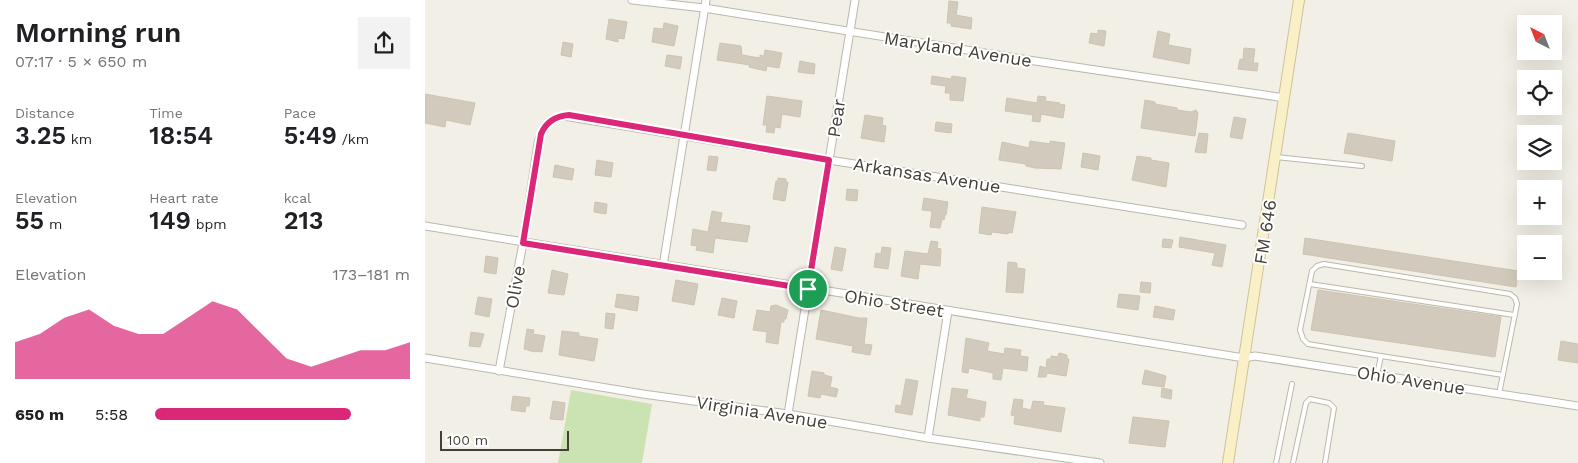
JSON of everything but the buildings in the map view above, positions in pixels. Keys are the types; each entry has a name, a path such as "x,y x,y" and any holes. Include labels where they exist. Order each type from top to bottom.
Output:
{"main road":[{"name":"FM 646","path":"1228,463 1299,0"}],"street":[{"name":"Maryland Avenue","path":"632,0 704,8 1285,98"},
{"path":"663,266 706,0"},
{"name":"Pear","path":"788,414 855,0"},
{"name":"Arkansas Avenue","path":"538,143 547,124 558,117 564,116 1242,225"},
{"name":"Olive","path":"499,371 523,243 538,143"},
{"name":"Ohio Street","path":"425,226 663,266 1244,358"},
{"path":"928,438 948,311"},
{"name":"Ohio Avenue","path":"1244,358 1255,356 1578,406"},
{"name":"Virginia Avenue","path":"425,358 643,394 788,414 928,438 1100,463"}],"lane":[{"path":"1276,157 1362,166"},
{"path":"1499,394 1503,375 1514,315 1517,304 1511,294 1324,264 1317,266 1312,271 1300,330 1303,339 1308,344 1503,375"},
{"path":"1310,284 1514,315"},
{"path":"1377,374 1381,356"},
{"path":"1275,463 1292,384"},
{"path":"1293,463 1306,403 1310,399 1329,403 1333,408 1325,463"}],"green space":[{"path":"571,390 652,404 642,463 558,463"}],"route":[{"path":"569,115 829,160 808,289 523,243 538,143 543,129 558,117 569,115"}]}
